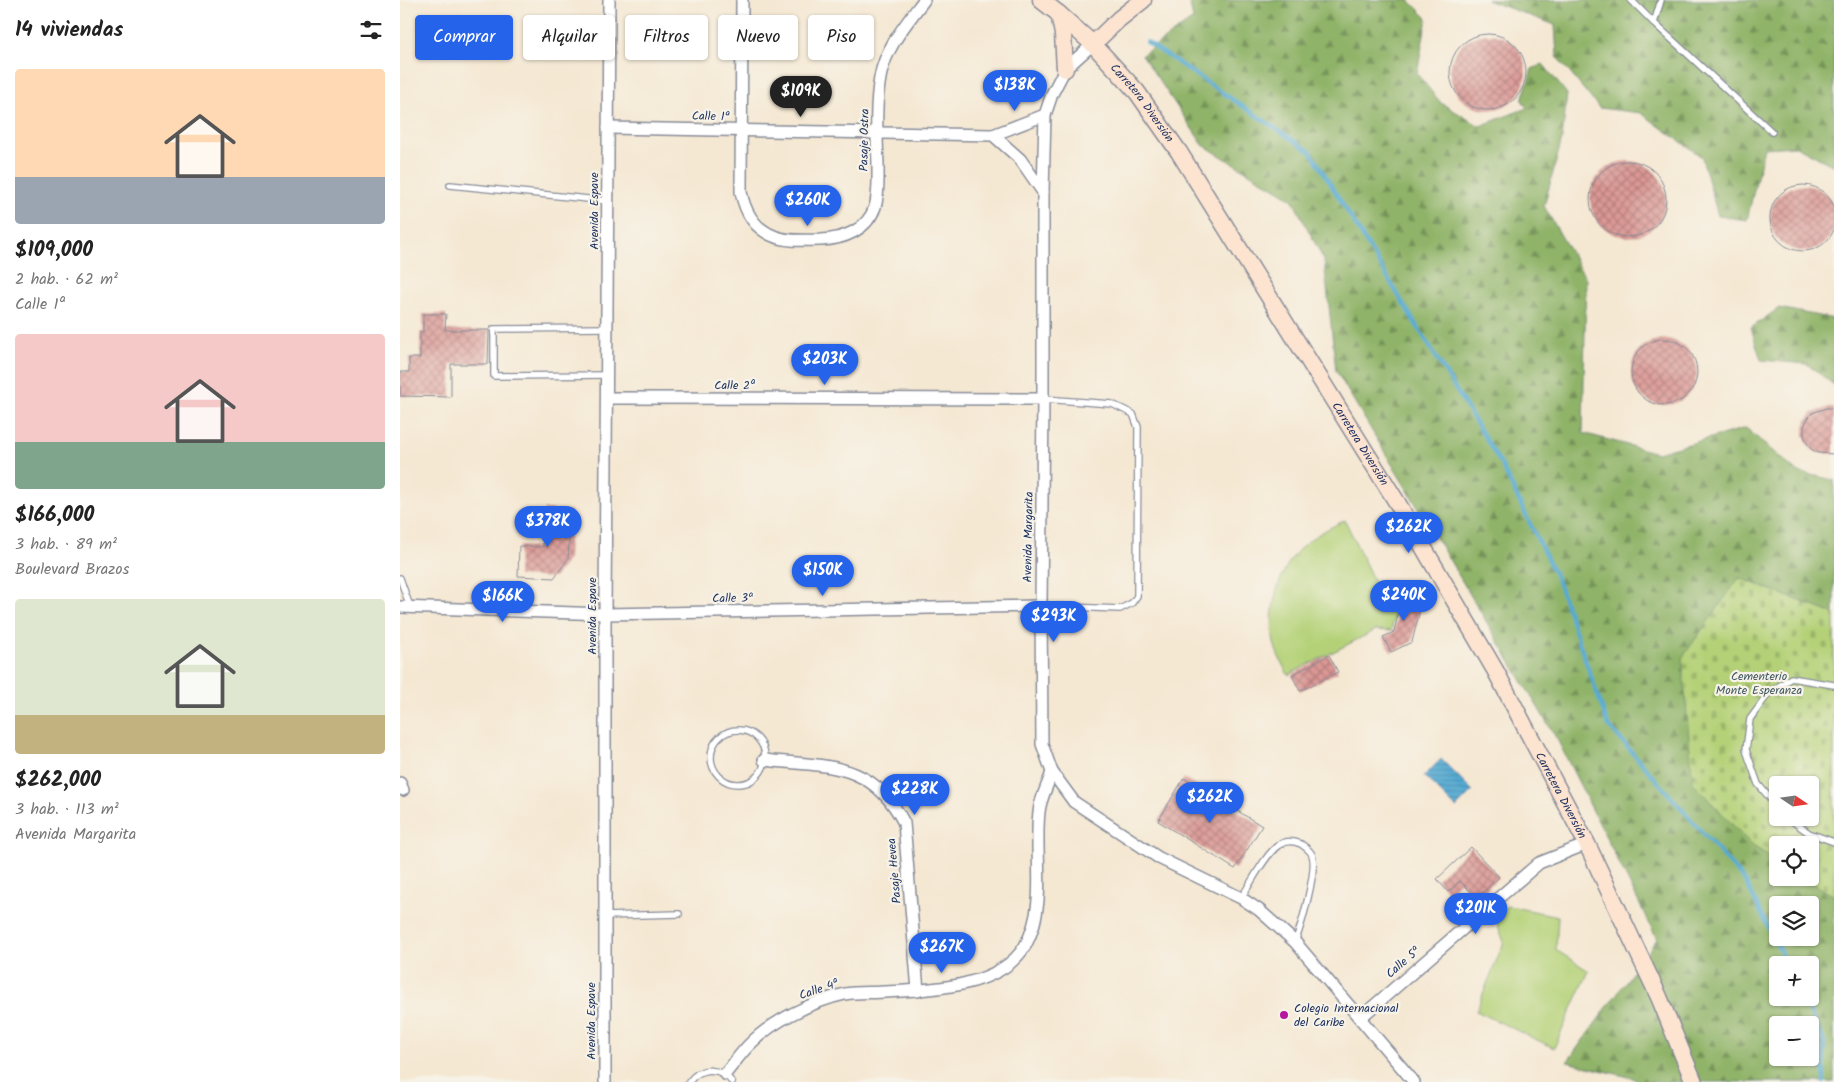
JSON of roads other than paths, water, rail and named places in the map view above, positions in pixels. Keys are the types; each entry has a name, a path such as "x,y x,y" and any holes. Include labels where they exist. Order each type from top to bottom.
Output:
{"main road":[{"name":"Carretera Diversión","path":"1040,0 1093,44 1137,92 1179,152 1398,504 1495,670 1587,844 1659,997 1694,1082"},
{"path":"1093,44 1142,0"},
{"path":"1059,14 1063,34 1065,69"}],"street":[{"name":"Avenida Espave","path":"605,1082 605,614 609,0"},
{"name":"Pasaje Ostra","path":"742,0 741,192 744,206 760,228 772,236 785,240 831,240 845,237 858,230 868,219 875,207 878,191 877,132 879,79 884,60 892,44 924,0"},
{"name":"Avenida Margarita","path":"1093,44 1065,69 1052,94 1046,115 1043,192 1042,744 1052,772 1074,802 1151,854 1242,898 1259,910 1295,942 1414,1082"},
{"path":"1043,192 1020,159 993,134 1046,115"},
{"name":"Calle 1ª","path":"608,128 993,134"},
{"name":"Calle 2ª","path":"607,398 1043,399"},
{"name":"Calle 3ª","path":"405,607 605,614 1041,606"},
{"name":"Pasaje Hevea","path":"764,760 840,769 858,774 874,784 896,808 904,823 918,991"},
{"name":"Calle 4ª","path":"728,1078 750,1044 768,1029 794,1013 819,1002 846,994 918,991 965,983 989,976 1008,964 1024,947 1034,926 1038,903 1039,810 1052,772"},
{"name":"Calle 5ª","path":"1360,1018 1539,863 1587,844"}],"lane":[{"path":"1631,0 1772,132"},
{"path":"1654,23 1661,0"},
{"path":"450,185 608,201"},
{"path":"607,328 494,329 494,376 607,375"},
{"path":"1041,606 1120,610 1132,603 1137,596 1138,576 1138,427 1133,414 1112,404 1043,399"},
{"path":"400,578 405,607"},
{"path":"1769,797 1758,784 1746,750 1750,719 1769,693 1791,678 1834,685"},
{"path":"740,730 748,732 761,744 764,760 762,769 756,777 749,782 731,784 722,780 716,774 710,756 717,739 724,734 740,730"},
{"path":"1799,826 1809,833 1834,842"},
{"path":"1242,898 1272,851 1279,845 1286,842 1294,842 1308,849 1312,855 1314,866 1301,925 1295,942"},
{"path":"605,916 679,914"},
{"path":"689,1082 702,1071 718,1071 728,1078"}],"water":[{"path":"1441,759 1473,791 1456,808 1424,776"}],"waterway":[{"path":"1147,42 1311,152 1501,464 1557,579 1608,725 1745,881 1782,956"},
{"path":"1807,1006 1824,1041 1824,1082"}],"place":[{"name":"Colegio Internacional del Caribe","path":"1284,1015"}],"park label":[{"name":"Cementerio Monte Esperanza","path":"1759,683"}]}
